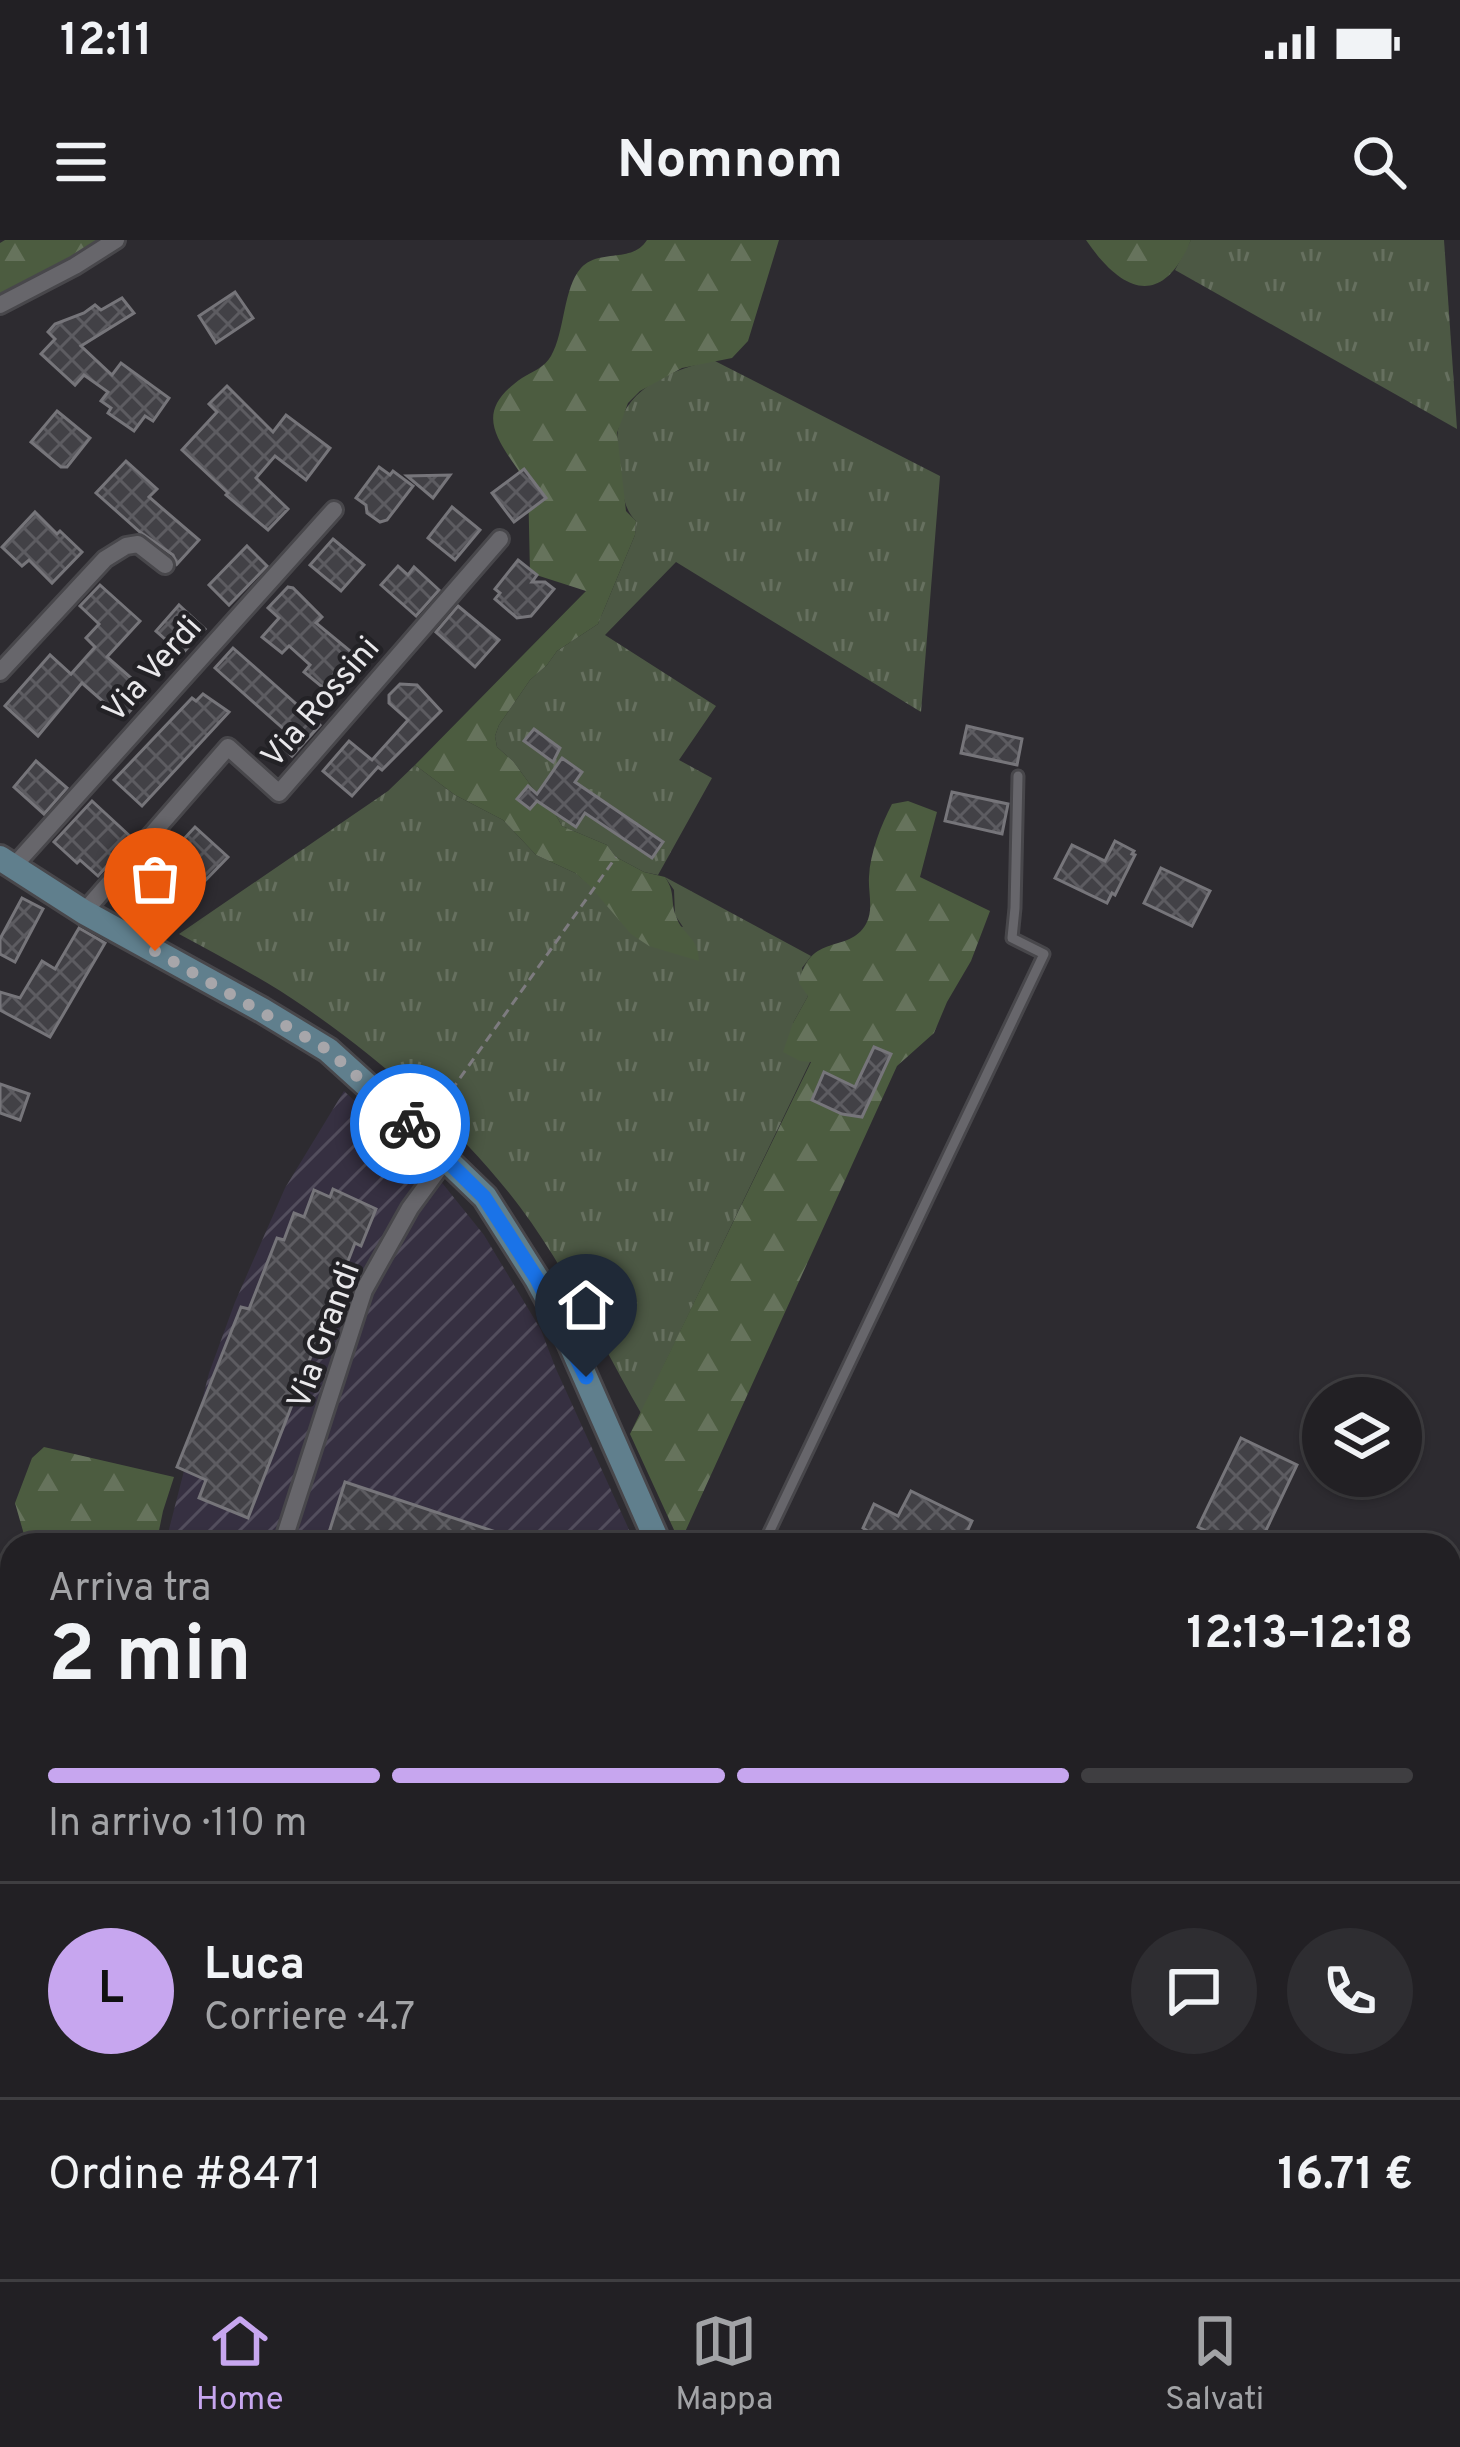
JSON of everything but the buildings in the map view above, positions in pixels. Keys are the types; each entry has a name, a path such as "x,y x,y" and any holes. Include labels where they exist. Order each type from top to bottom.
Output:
{"main road":[{"path":"7,862 84,912 328,1050 484,1197 564,1329 653,1533"}],"street":[{"path":"0,304 116,240"},
{"name":"Via Verdi","path":"7,862 334,510"},
{"name":"Via Rossini","path":"84,912 228,747 279,794 500,539"},
{"path":"0,672 105,559 138,544 165,565"},
{"name":"Via Grandi","path":"286,1533 364,1290 410,1208 446,1159"}],"lane":[{"path":"769,1533 1044,954 1012,938 1018,776"}],"path":[{"path":"420,1135 616,857"}],"shaded area":[{"path":"344,1091 443,1184 484,1235 541,1330 631,1533 168,1533 209,1373 285,1188"}],"green space":[{"path":"103,240 34,284 0,299 0,243"},
{"path":"647,240 779,240 748,341 732,358 682,368 628,403 617,433 626,511 636,521 635,535 598,624 557,651 530,680 495,736 497,747 562,826 607,845 616,857 644,872 665,877 676,916 696,946 699,961 649,946 631,934 575,873 536,855 503,820 455,795 415,765 586,591 530,573 528,480 498,439 493,415 506,391 551,356 581,268 597,259 633,252"},
{"path":"1086,240 1191,240 1167,277 1141,286 1114,272"},
{"path":"1191,240 1444,240 1457,429 1175,270"},
{"path":"713,360 940,476 921,712 676,562 605,635 716,706 679,760 712,778 658,875 644,872 616,857 607,845 562,826 497,747 495,736 530,680 557,651 598,624 635,535 636,521 625,504 621,482 617,439 623,414 655,382"},
{"path":"415,765 455,795 503,820 536,855 575,873 615,914 683,927 675,915 674,890 665,877 811,956 802,968 808,996 793,1023 811,1060 641,1413 554,1256 473,1151 421,1099 335,1029 275,988 179,934 388,791"},
{"path":"908,801 937,812 920,877 990,911 934,1033 897,1066 685,1533 675,1533 630,1434 811,1062 783,1052 808,996 799,983 804,967 820,950 849,939 866,924 870,868 892,804"},
{"path":"44,1447 174,1477 158,1533 24,1533 15,1503 32,1458"}],"way so far":[{"path":"155,951 328,1050 410,1124"}],"route":[{"path":"410,1124 484,1197 537,1279 586,1377"}]}
